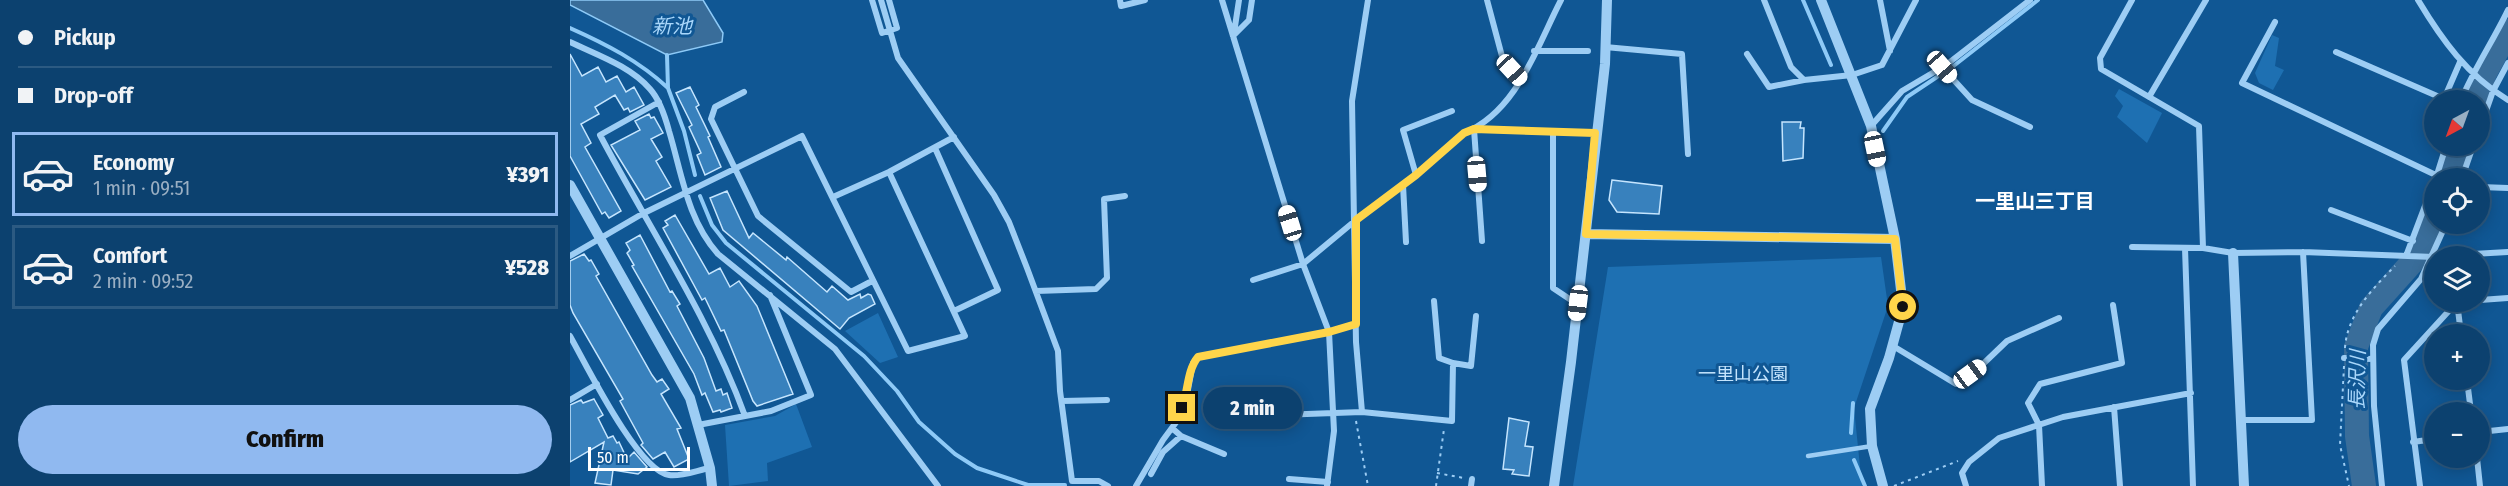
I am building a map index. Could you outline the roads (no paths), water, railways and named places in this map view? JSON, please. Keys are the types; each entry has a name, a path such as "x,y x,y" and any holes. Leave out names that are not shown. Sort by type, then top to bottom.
{"street":[{"path":"872,0 882,33 897,28 890,0"},
{"path":"881,0 898,58 994,195 1009,222 1058,351 1072,481 1099,481 1108,486"},
{"path":"1120,0 1120,6 1145,0"},
{"path":"1222,0 1303,264 1329,332 1334,431 1327,484 1289,479"},
{"path":"1233,36 1239,0"},
{"path":"1233,36 1249,20 1252,0"},
{"path":"1358,412 1352,101 1368,0"},
{"path":"1487,0 1503,60 1522,80"},
{"path":"1253,280 1303,264 1416,175 1464,133 1474,129 1492,114 1522,80 1534,51 1561,0"},
{"path":"1554,486 1586,234 1605,47 1607,0"},
{"path":"1764,0 1791,67 1804,80"},
{"path":"1821,0 1870,126 1895,239 1903,307 1893,346 1869,409 1872,446 1883,486"},
{"path":"1880,0 1890,51"},
{"path":"1747,54 1769,87 1804,80 1852,75 1882,65 1916,0"},
{"path":"1870,126 1902,92 1942,67 2030,0"},
{"path":"2132,0 2100,58 2101,69 2199,126 2203,248"},
{"path":"2418,0 2440,38 2460,62 2493,91 2508,100"},
{"path":"2149,96 2204,1"},
{"path":"2466,90 2508,10"},
{"path":"2275,21 2242,83 2424,173"},
{"path":"570,42 618,65 650,89 658,102 679,164 685,193 694,219 704,238 718,254 835,349 938,486"},
{"path":"1605,47 1682,54 1689,154"},
{"path":"1534,51 1588,51"},
{"path":"2336,52 2444,99 2460,62"},
{"path":"2490,100 2508,63"},
{"path":"1942,67 1972,100 2030,127"},
{"path":"744,92 716,107 711,119 758,216 851,292 872,281"},
{"path":"658,102 600,135 642,214 694,303 728,371 745,416"},
{"path":"1416,175 1403,130 1452,111"},
{"path":"1474,129 1595,133"},
{"path":"1474,129 1482,241"},
{"path":"1553,132 1553,288 1578,303"},
{"path":"570,256 642,214 802,136 908,351 965,336 889,172"},
{"path":"833,197 889,172 954,137"},
{"path":"935,148 998,290 954,311"},
{"path":"570,185 690,398 710,468 712,486"},
{"path":"1403,185 1406,242"},
{"path":"2490,187 2508,188"},
{"path":"1036,291 1096,289 1107,278 1104,199 1125,196"},
{"path":"2331,210 2413,241"},
{"path":"2406,256 2424,213"},
{"path":"1586,234 1895,239"},
{"path":"2132,247 2203,248 2233,254 2303,252 2424,257"},
{"path":"2185,248 2193,486"},
{"path":"2241,420 2312,420 2303,252"},
{"path":"2490,253 2508,252"},
{"path":"2233,254 2244,486"},
{"path":"2382,486 2372,359 2378,328 2424,274"},
{"path":"698,425 771,411 811,395 770,295"},
{"path":"2490,299 2508,298"},
{"path":"1434,301 1439,358 1453,363 1471,366 1476,315"},
{"path":"2042,486 2039,425 2028,403 2040,384 2122,363 2114,305"},
{"path":"2420,486 2404,360 2448,312"},
{"path":"1893,346 1956,384 1983,364 2007,341 2060,318"},
{"path":"1136,486 1178,421 1187,395 1193,363 1198,357 1329,332 1356,324"},
{"path":"570,336 626,437 660,472 669,476 710,468"},
{"path":"2345,358 2372,359"},
{"path":"1279,415 1358,412 1452,421 1453,363"},
{"path":"570,399 597,384"},
{"path":"1966,486 1962,473 1969,462 1999,438 2063,417 2191,393"},
{"path":"1062,401 1107,400"},
{"path":"2114,407 2120,486"},
{"path":"1172,428 1181,436 1224,454"},
{"path":"2490,431 2508,429"},
{"path":"1151,474 1163,452 1181,436"},
{"path":"2414,442 2424,440"},
{"path":"2478,468 2480,486"}],"lane":[{"path":"1808,456 1872,446"}],"water":[{"name":"新池","path":"570,0 703,0 723,33 722,42 667,55 570,5"}],"waterway":[{"path":"1803,0 1831,65"},
{"path":"1951,68 2038,0"},
{"path":"570,28 622,54 646,69 668,88"},
{"name":"長沢川","path":"2479,90 2485,73 2508,31"},
{"path":"667,55 668,88 684,131 695,175"},
{"path":"1883,131 1907,97 1937,77"},
{"name":"長沢川","path":"2452,168 2457,156"},
{"path":"700,196 712,225 726,243 864,356 897,391 919,422 955,454 977,468 1028,485 1065,485"},
{"name":"長沢川","path":"2421,245 2426,234"},
{"name":"長沢川","path":"2364,486 2357,436 2356,347 2371,308 2416,258"},
{"path":"1851,433 1853,403"},
{"path":"1854,460 1865,486"}],"district":[{"name":"一里山三丁目","path":"2035,201"}],"park label":[{"name":"一里山公園","path":"1743,374"}]}
